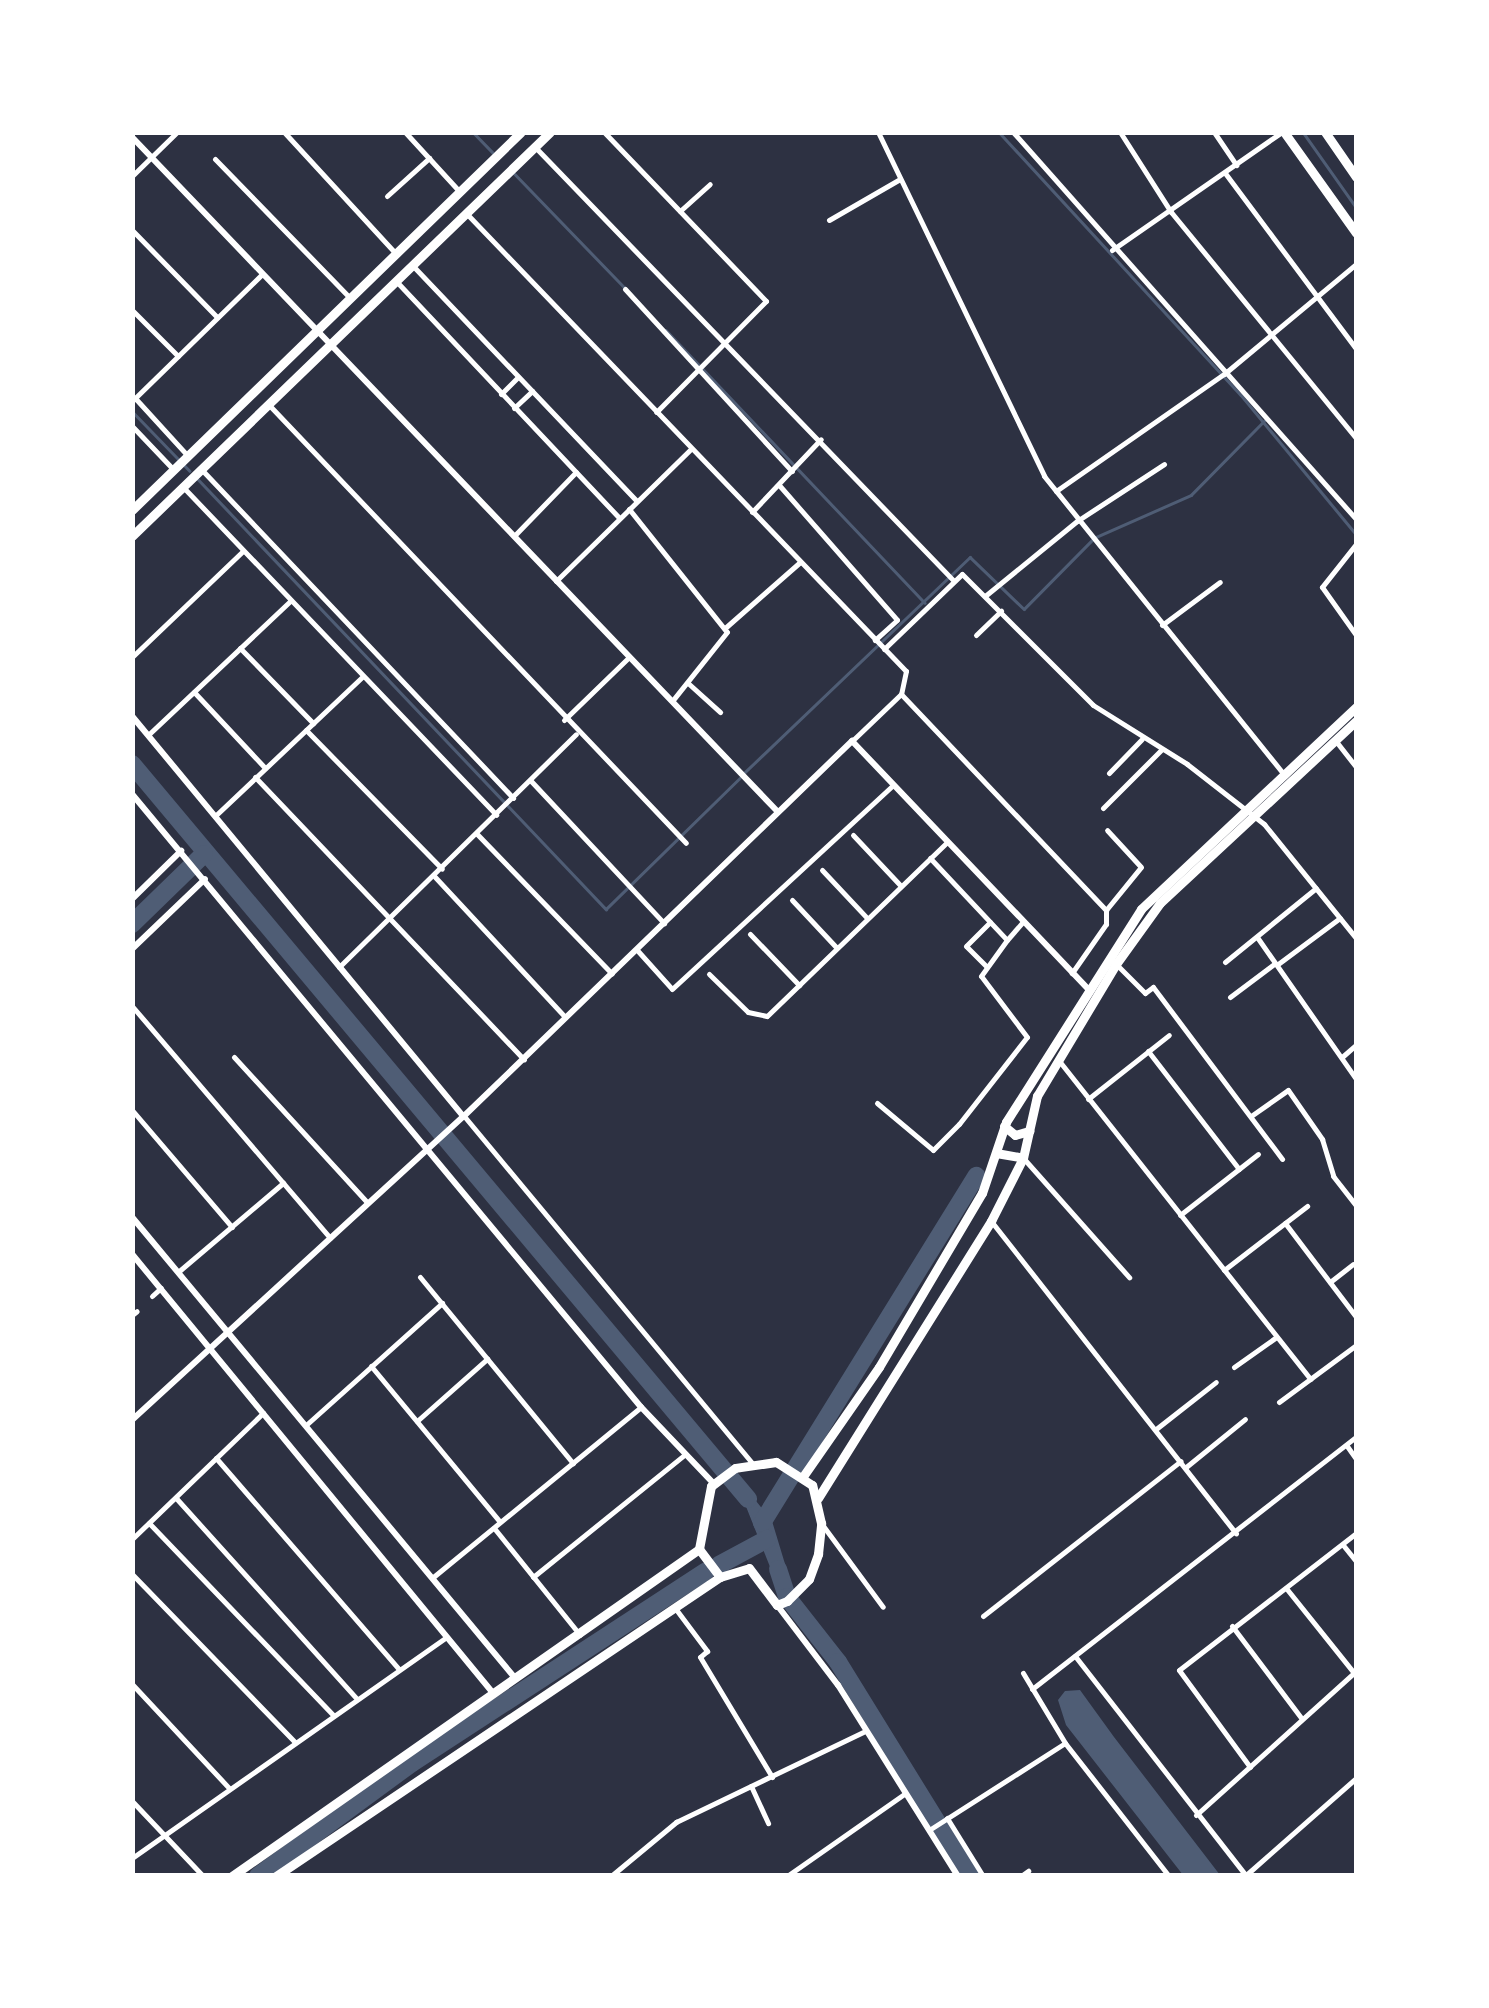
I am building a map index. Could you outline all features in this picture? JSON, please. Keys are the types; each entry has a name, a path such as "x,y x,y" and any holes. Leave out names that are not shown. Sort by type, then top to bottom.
{"main road":[{"path":"132,510 522,132"},
{"path":"132,536 550,132"},
{"path":"1283,132 1356,233"},
{"path":"1325,132 1356,177"},
{"path":"818,1498 991,1220 1023,1158 1037,1096 1091,992 1160,902 1250,815 1284,774 1356,707"},
{"path":"232,1876 580,1636 699,1549 714,1482 735,1468 752,1463 797,1470 822,1456 982,1193 1004,1126 1152,895 1356,721"},
{"path":"1004,1126 1015,1135 1029,1131"},
{"path":"996,1153 1023,1158"},
{"path":"928,1283 944,1292"},
{"path":"919,1297 936,1306"},
{"path":"283,1873 720,1577 749,1568 782,1603 798,1592 816,1566 821,1523 818,1498 797,1470"},
{"path":"699,1549 720,1577"}],"street":[{"path":"132,176 177,132"},
{"path":"284,132 396,254"},
{"path":"405,132 460,192"},
{"path":"604,132 765,300 656,412"},
{"path":"878,132 1056,492 1284,774"},
{"path":"1013,132 1222,375 1356,520"},
{"path":"1120,132 1171,212 1356,438"},
{"path":"1214,132 1236,165"},
{"path":"1112,250 1283,132"},
{"path":"132,137 778,812"},
{"path":"534,146 950,577"},
{"path":"387,196 429,158"},
{"path":"215,159 350,298"},
{"path":"1225,173 1315,299 1356,349"},
{"path":"829,220 900,179"},
{"path":"680,211 710,184"},
{"path":"132,1420 567,1019 901,694 908,680 880,645 466,213"},
{"path":"132,230 217,317"},
{"path":"1056,492 1222,375 1356,264"},
{"path":"412,265 637,501"},
{"path":"180,462 133,398 264,272"},
{"path":"396,281 619,518"},
{"path":"625,288 702,367 792,471"},
{"path":"132,310 178,356"},
{"path":"501,394 518,377"},
{"path":"514,408 532,392"},
{"path":"270,406 577,734 686,843"},
{"path":"132,426 180,462"},
{"path":"752,512 821,440"},
{"path":"556,581 692,449"},
{"path":"986,594 1077,520 1164,464"},
{"path":"202,471 512,800"},
{"path":"514,536 576,472"},
{"path":"779,485 897,620 880,645"},
{"path":"187,486 243,551 496,815"},
{"path":"629,509 725,628"},
{"path":"1356,544 1322,587 1356,636"},
{"path":"132,657 243,551"},
{"path":"673,700 721,647 725,628 800,562"},
{"path":"880,645 950,577 963,575 986,594 1092,706 1161,749 1250,815 1356,938"},
{"path":"1162,626 1220,582"},
{"path":"148,735 290,601"},
{"path":"976,634 1001,611"},
{"path":"240,648 313,723"},
{"path":"564,720 629,657"},
{"path":"216,816 362,677"},
{"path":"688,684 720,712"},
{"path":"194,692 265,768"},
{"path":"901,694 1106,910"},
{"path":"132,716 752,1463"},
{"path":"306,730 442,870"},
{"path":"340,967 577,734"},
{"path":"1109,773 1143,738"},
{"path":"1335,740 1356,767"},
{"path":"852,741 1022,924 1091,992"},
{"path":"1103,808 1161,749"},
{"path":"256,777 524,1059"},
{"path":"531,781 664,924"},
{"path":"637,950 672,989 892,786"},
{"path":"133,795 641,1407 714,1482"},
{"path":"1072,974 1106,924 1106,910 1140,869 1107,830"},
{"path":"477,834 612,974"},
{"path":"853,836 900,886"},
{"path":"710,974 748,1012 763,1018 946,843"},
{"path":"132,898 183,854"},
{"path":"930,858 1007,940"},
{"path":"822,870 868,918"},
{"path":"434,876 567,1019"},
{"path":"132,949 203,877"},
{"path":"1225,962 1316,888"},
{"path":"792,900 836,947"},
{"path":"1230,997 1340,918"},
{"path":"986,966 966,946 990,922"},
{"path":"878,1103 933,1150 959,1124 1027,1037 983,982 986,966 1022,924"},
{"path":"750,934 799,985"},
{"path":"1257,937 1356,1079"},
{"path":"1116,964 1145,993 1153,987 1282,1158"},
{"path":"132,1006 330,1238"},
{"path":"1088,1099 1169,1035"},
{"path":"1342,1057 1356,1045"},
{"path":"1148,1051 1239,1169"},
{"path":"234,1057 368,1203"},
{"path":"1058,1060 1310,1379"},
{"path":"1251,1117 1288,1090 1322,1139 1333,1176 1356,1205"},
{"path":"132,1110 232,1226"},
{"path":"1180,1215 1258,1154"},
{"path":"1023,1158 1128,1277"},
{"path":"178,1272 284,1183"},
{"path":"1224,1270 1307,1206"},
{"path":"132,1217 516,1679"},
{"path":"991,1220 1236,1534"},
{"path":"1285,1223 1356,1318"},
{"path":"132,1254 494,1694"},
{"path":"1330,1282 1353,1264"},
{"path":"420,1277 573,1463"},
{"path":"152,1296 161,1288"},
{"path":"305,1426 442,1304"},
{"path":"1234,1367 1275,1338"},
{"path":"1279,1402 1356,1345"},
{"path":"417,1422 488,1359"},
{"path":"371,1366 580,1636"},
{"path":"1156,1429 1216,1382"},
{"path":"432,1578 641,1407"},
{"path":"132,1539 264,1413"},
{"path":"983,1616 1246,1418"},
{"path":"1032,1689 1356,1437"},
{"path":"1346,1446 1356,1460"},
{"path":"533,1577 684,1455"},
{"path":"216,1458 398,1668"},
{"path":"176,1498 356,1698"},
{"path":"149,1523 333,1715"},
{"path":"821,1523 882,1607"},
{"path":"1250,1767 1178,1674 1232,1626 1356,1534"},
{"path":"1344,1544 1356,1560"},
{"path":"132,1574 295,1742"},
{"path":"1196,1815 1355,1672 1286,1588"},
{"path":"782,1603 958,1876"},
{"path":"676,1608 707,1652 700,1657 772,1776"},
{"path":"1232,1626 1302,1719"},
{"path":"132,1858 446,1637"},
{"path":"1075,1656 1246,1875 1356,1778"},
{"path":"1023,1673 1064,1743 1168,1875"},
{"path":"132,1684 230,1788"},
{"path":"611,1876 662,1830 866,1731"},
{"path":"929,1830 1064,1743"},
{"path":"751,1786 768,1822"},
{"path":"787,1876 904,1794"},
{"path":"132,1801 203,1876"},
{"path":"946,1819 983,1876"}],"water":[{"path":"737,1477 772,1521 792,1587 780,1592 745,1504 729,1485"},
{"path":"1080,1690 1220,1875 1183,1875 1066,1725 1058,1700 1065,1691"}],"waterway":[{"path":"473,132 493,153"},
{"path":"999,132 1241,395 1356,534"},
{"path":"1303,132 1356,207"},
{"path":"513,172 626,289"},
{"path":"666,330 925,603"},
{"path":"132,411 190,471"},
{"path":"745,772 970,557 1024,609 1094,538 1191,495 1264,421"},
{"path":"196,477 606,909 740,778"},
{"path":"132,764 748,1499"},
{"path":"132,924 204,854"},
{"path":"762,1523 976,1176"},
{"path":"719,1565 767,1539"},
{"path":"778,1569 787,1597 838,1662 970,1876"},
{"path":"258,1876 412,1763 705,1572"}]}
